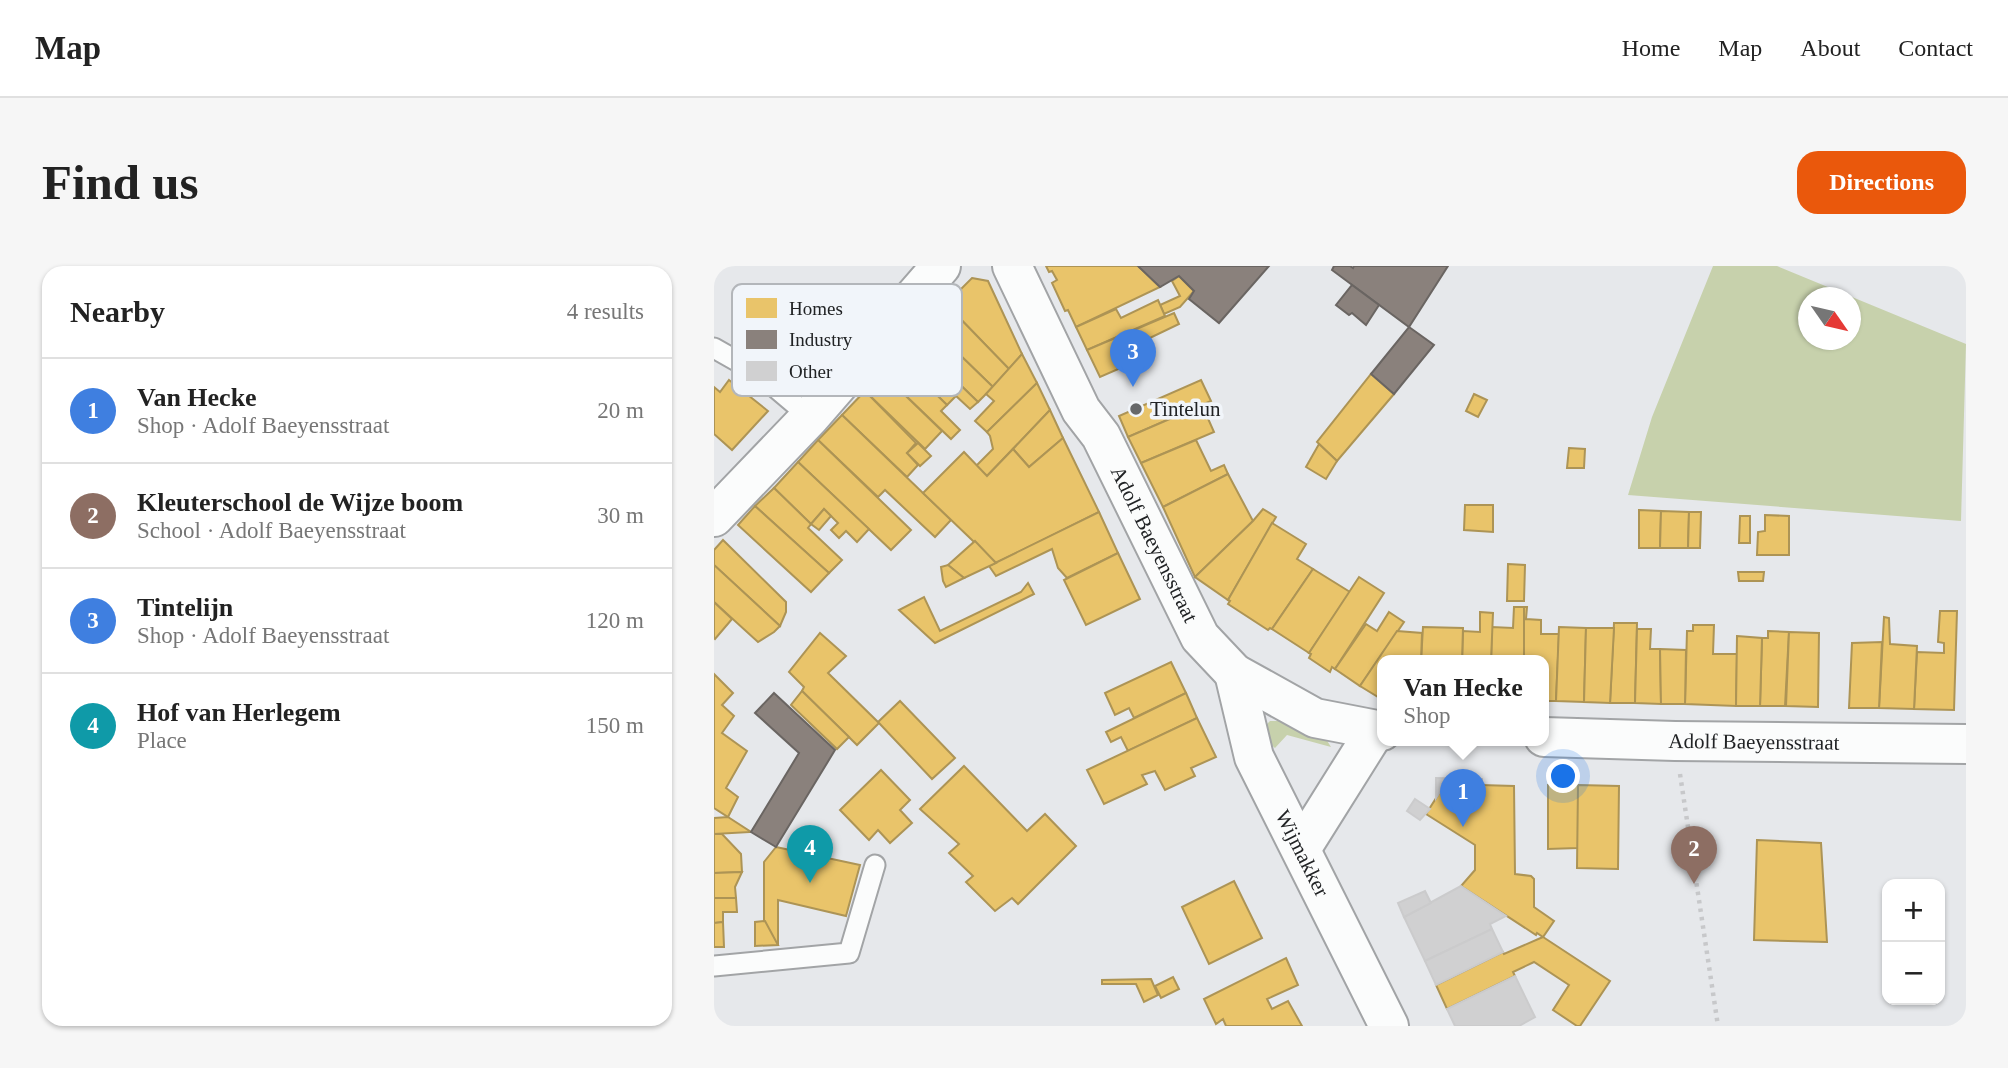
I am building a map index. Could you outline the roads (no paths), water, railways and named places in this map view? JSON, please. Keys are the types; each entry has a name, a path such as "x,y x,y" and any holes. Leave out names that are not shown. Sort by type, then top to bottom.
{"street":[{"path":"925,284 941,266"},
{"name":"Adolf Baeyensstraat","path":"1012,266 1081,410 1101,436 1200,637 1234,673 1315,718 1377,731"},
{"path":"714,517 828,396"},
{"name":"Wijmakker","path":"1234,673 1254,757 1389,1026"},
{"path":"1301,849 1377,734"},
{"name":"Adolf Baeyensstraat","path":"1549,737 1966,744"}],"lane":[{"path":"714,348 732,358"},
{"path":"785,396 810,417"},
{"path":"714,966 849,953 875,865"}],"place":[{"name":"Tintelijn","path":"1133,387"},
{"name":"Tintelun","path":"1136,409"},
{"name":"Van Hecke","path":"1463,827"},
{"name":"Hof van Herlegem","path":"810,883"},
{"name":"Kleuterschool de Wijze boom","path":"1694,884"}]}
